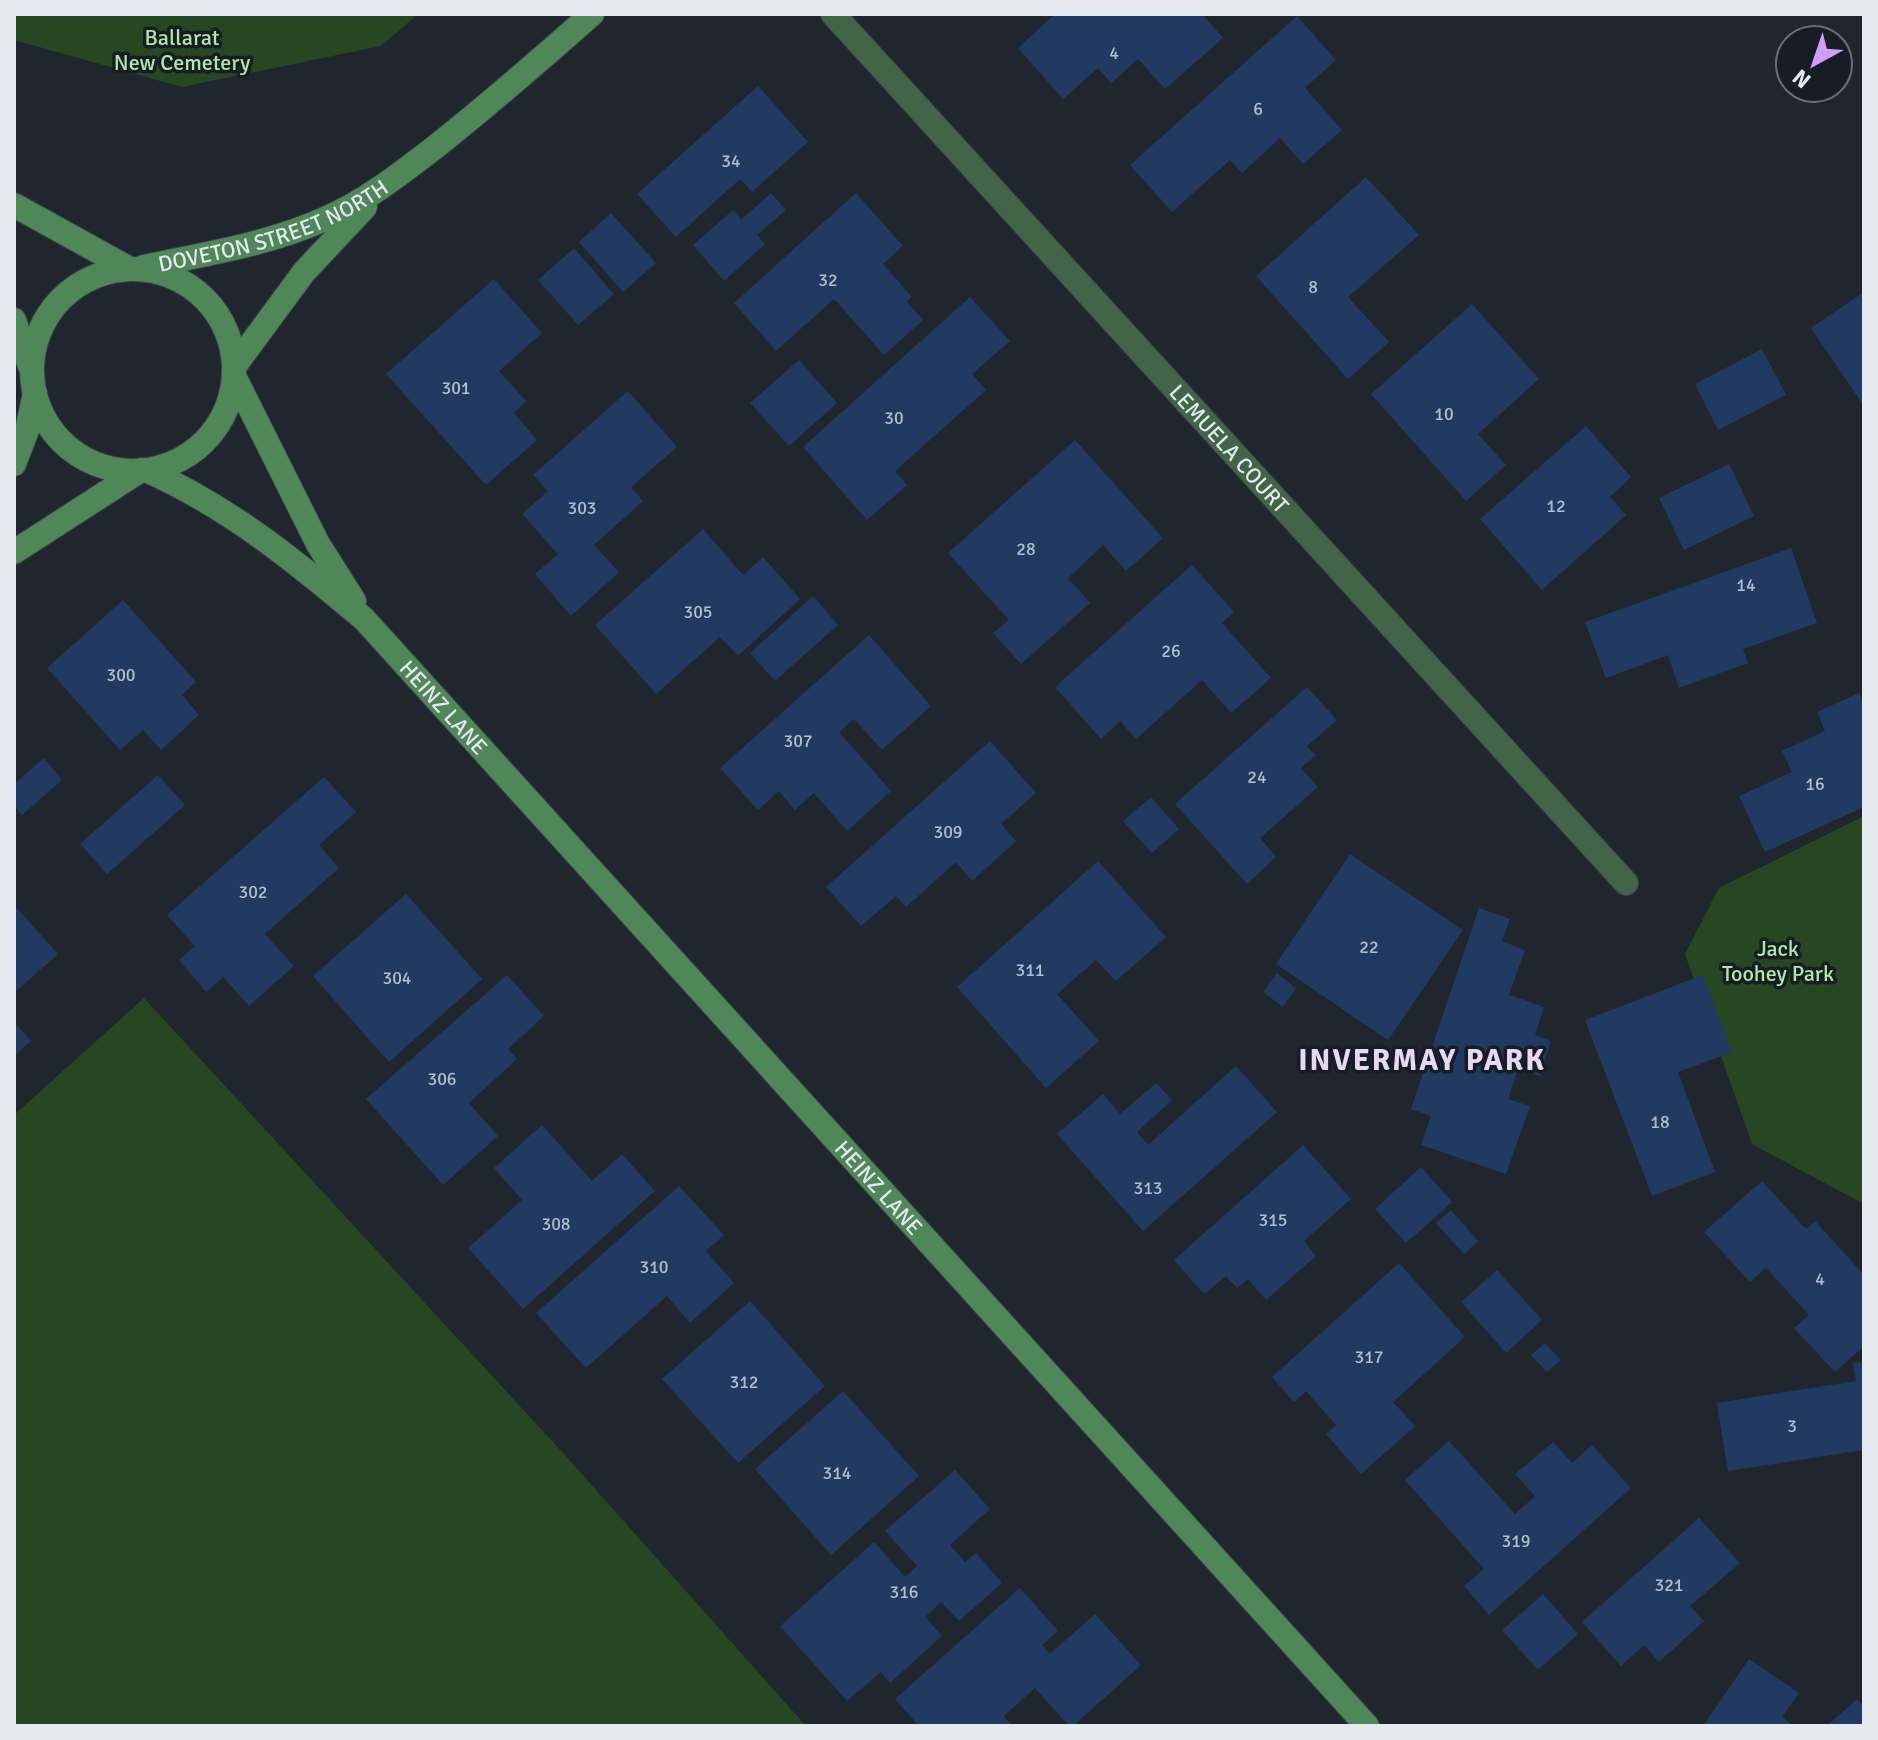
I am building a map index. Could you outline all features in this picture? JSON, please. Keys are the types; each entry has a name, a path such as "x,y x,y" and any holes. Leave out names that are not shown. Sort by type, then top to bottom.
{"street":[{"name":"DOVETON STREET NORTH","path":"134,269 226,250 324,220 365,199 470,119 592,14"},
{"name":"LEMUELA COURT","path":"833,14 1626,883"},
{"name":"DOVETON STREET NORTH","path":"234,372 304,272 350,221 402,173"},
{"path":"14,205 134,269 170,276 199,293 211,305 228,334 234,372 226,410 199,446 175,462 144,470 14,552"},
{"path":"14,464 27,430 35,351 42,326 61,299 88,279 104,273 134,269"},
{"path":"14,320 46,420 65,443 102,465 144,470"},
{"name":"HEINZ LANE","path":"234,372 318,544 359,607 393,650"},
{"name":"HEINZ LANE","path":"144,470 211,503 262,536 364,619 1367,1726"}],"green space":[{"name":"Ballarat New Cemetery","path":"14,14 418,14 381,46 182,87 14,40"},
{"name":"Jack Toohey Park","path":"1864,816 1864,1204 1752,1144 1685,954 1719,888"},
{"path":"144,998 564,1454 806,1726 14,1726 14,1115"}],"building":[{"path":"1055,14 1202,14 1223,38 1165,89 1138,59 1111,83 1098,68 1063,99 1018,48"},
{"path":"1297,16 1336,60 1305,88 1342,130 1303,164 1280,138 1242,173 1230,160 1172,212 1130,165"},
{"path":"758,86 808,142 752,192 740,179 676,237 637,194"},
{"path":"1366,177 1419,235 1348,297 1389,342 1348,379 1256,276"},
{"path":"771,193 786,210 757,235 765,244 724,281 693,245 733,210 741,220"},
{"path":"856,193 903,246 883,264 912,297 907,302 923,320 884,355 834,299 776,351 734,303"},
{"path":"611,213 656,263 623,292 579,242"},
{"path":"574,248 614,294 578,325 538,280"},
{"path":"494,279 542,333 499,371 526,401 514,413 537,440 486,485 386,374"},
{"path":"1864,292 1864,406 1811,328"},
{"path":"970,297 1010,341 972,374 986,390 895,471 907,485 867,520 803,447"},
{"path":"1472,304 1539,379 1478,434 1506,465 1466,501 1371,394"},
{"path":"1762,349 1786,395 1718,430 1695,384"},
{"path":"799,360 837,403 789,446 750,403"},
{"path":"628,391 677,447 631,487 643,501 594,545 619,572 571,616 535,574 558,554 522,514 548,491 533,475"},
{"path":"1586,426 1631,477 1610,497 1626,515 1542,590 1480,519"},
{"path":"1075,440 1163,538 1126,571 1103,545 1068,578 1090,603 1021,664 993,633 1009,620 948,553"},
{"path":"1729,464 1754,516 1684,550 1659,498"},
{"path":"703,529 743,575 763,557 800,599 738,656 720,637 656,694 595,625"},
{"path":"1791,548 1817,623 1743,649 1748,663 1679,688 1668,655 1606,678 1585,622"},
{"path":"1192,565 1234,612 1222,623 1271,678 1231,713 1202,680 1136,739 1120,721 1101,739 1055,687"},
{"path":"813,596 838,625 775,681 750,653"},
{"path":"123,600 196,682 182,695 199,715 161,750 143,730 120,750 47,668"},
{"path":"869,635 931,706 882,750 854,719 839,732 891,791 847,831 814,793 795,810 779,791 758,810 720,768"},
{"path":"1307,687 1337,720 1307,746 1316,755 1301,768 1318,787 1260,838 1276,857 1247,884 1175,804"},
{"path":"1859,693 1864,703 1864,807 1765,852 1739,796 1792,772 1782,751 1825,731 1817,712"},
{"path":"990,741 1036,793 1001,824 1016,841 972,881 956,862 906,907 896,896 861,926 826,887"},
{"path":"44,758 62,780 22,815 14,806 14,784"},
{"path":"158,775 185,805 107,874 80,844"},
{"path":"324,777 356,812 319,845 339,868 265,934 294,966 249,1006 223,977 206,992 179,960 195,946 167,915"},
{"path":"1151,797 1179,829 1152,853 1123,821"},
{"path":"1350,854 1463,930 1388,1040 1276,964"},
{"path":"1098,861 1166,937 1116,981 1096,960 1057,994 1099,1041 1046,1088 957,987"},
{"path":"406,894 482,979 389,1062 313,976"},
{"path":"14,905 58,954 14,993"},
{"path":"1479,908 1510,919 1502,941 1525,950 1509,995 1544,1007 1535,1035 1551,1041 1540,1076 1518,1069 1508,1099 1530,1106 1506,1174 1421,1145 1431,1116 1411,1109"},
{"path":"1277,973 1296,988 1283,1007 1263,992"},
{"path":"507,975 544,1016 508,1049 517,1059 469,1103 498,1136 443,1185 366,1099"},
{"path":"1703,975 1732,1052 1678,1072 1715,1172 1652,1196 1585,1020"},
{"path":"14,1022 31,1041 14,1056"},
{"path":"1236,1066 1277,1112 1143,1231 1057,1134 1103,1094 1120,1114 1156,1083 1172,1100 1137,1132 1148,1145"},
{"path":"542,1125 592,1181 622,1154 655,1191 523,1309 468,1248 522,1200 494,1168"},
{"path":"1303,1145 1351,1199 1304,1241 1316,1256 1266,1300 1248,1279 1237,1288 1226,1276 1204,1294 1174,1260"},
{"path":"1421,1167 1452,1202 1406,1243 1375,1209"},
{"path":"1762,1181 1806,1229 1815,1221 1864,1275 1864,1346 1835,1372 1794,1328 1809,1315 1766,1268 1750,1282 1704,1232"},
{"path":"679,1186 724,1235 706,1251 734,1283 690,1323 667,1296 586,1368 536,1313"},
{"path":"1451,1210 1478,1241 1464,1254 1436,1223"},
{"path":"1399,1263 1465,1337 1393,1402 1415,1426 1361,1474 1326,1434 1336,1425 1306,1391 1294,1402 1272,1377"},
{"path":"1497,1270 1542,1320 1506,1353 1461,1302"},
{"path":"750,1301 825,1386 738,1463 662,1379"},
{"path":"1545,1343 1561,1360 1547,1372 1531,1355"},
{"path":"1864,1362 1864,1450 1728,1471 1717,1403 1856,1381 1853,1363"},
{"path":"843,1391 919,1476 831,1555 755,1469"},
{"path":"1449,1441 1515,1514 1535,1496 1515,1474 1553,1442 1572,1463 1592,1445 1631,1488 1489,1615 1464,1586 1484,1569 1405,1480"},
{"path":"955,1470 990,1509 950,1545 965,1562 976,1553 1002,1583 959,1621 941,1602 925,1617 942,1636 890,1683 881,1672 847,1701 780,1626 874,1542 905,1577 917,1566 885,1531"},
{"path":"1699,1518 1740,1563 1690,1606 1704,1621 1659,1662 1644,1645 1621,1666 1582,1622"},
{"path":"1020,1588 1058,1631 1042,1645 1050,1654 1095,1614 1141,1665 1073,1726 1069,1726 1035,1688 1004,1716 1012,1726 919,1726 895,1699"},
{"path":"1543,1594 1578,1634 1538,1670 1502,1630"},
{"path":"1749,1659 1799,1693 1782,1717 1794,1726 1703,1726"},
{"path":"1857,1699 1864,1707 1864,1726 1827,1726"}],"district":[{"name":"INVERMAY PARK","path":"1422,1060"}]}
